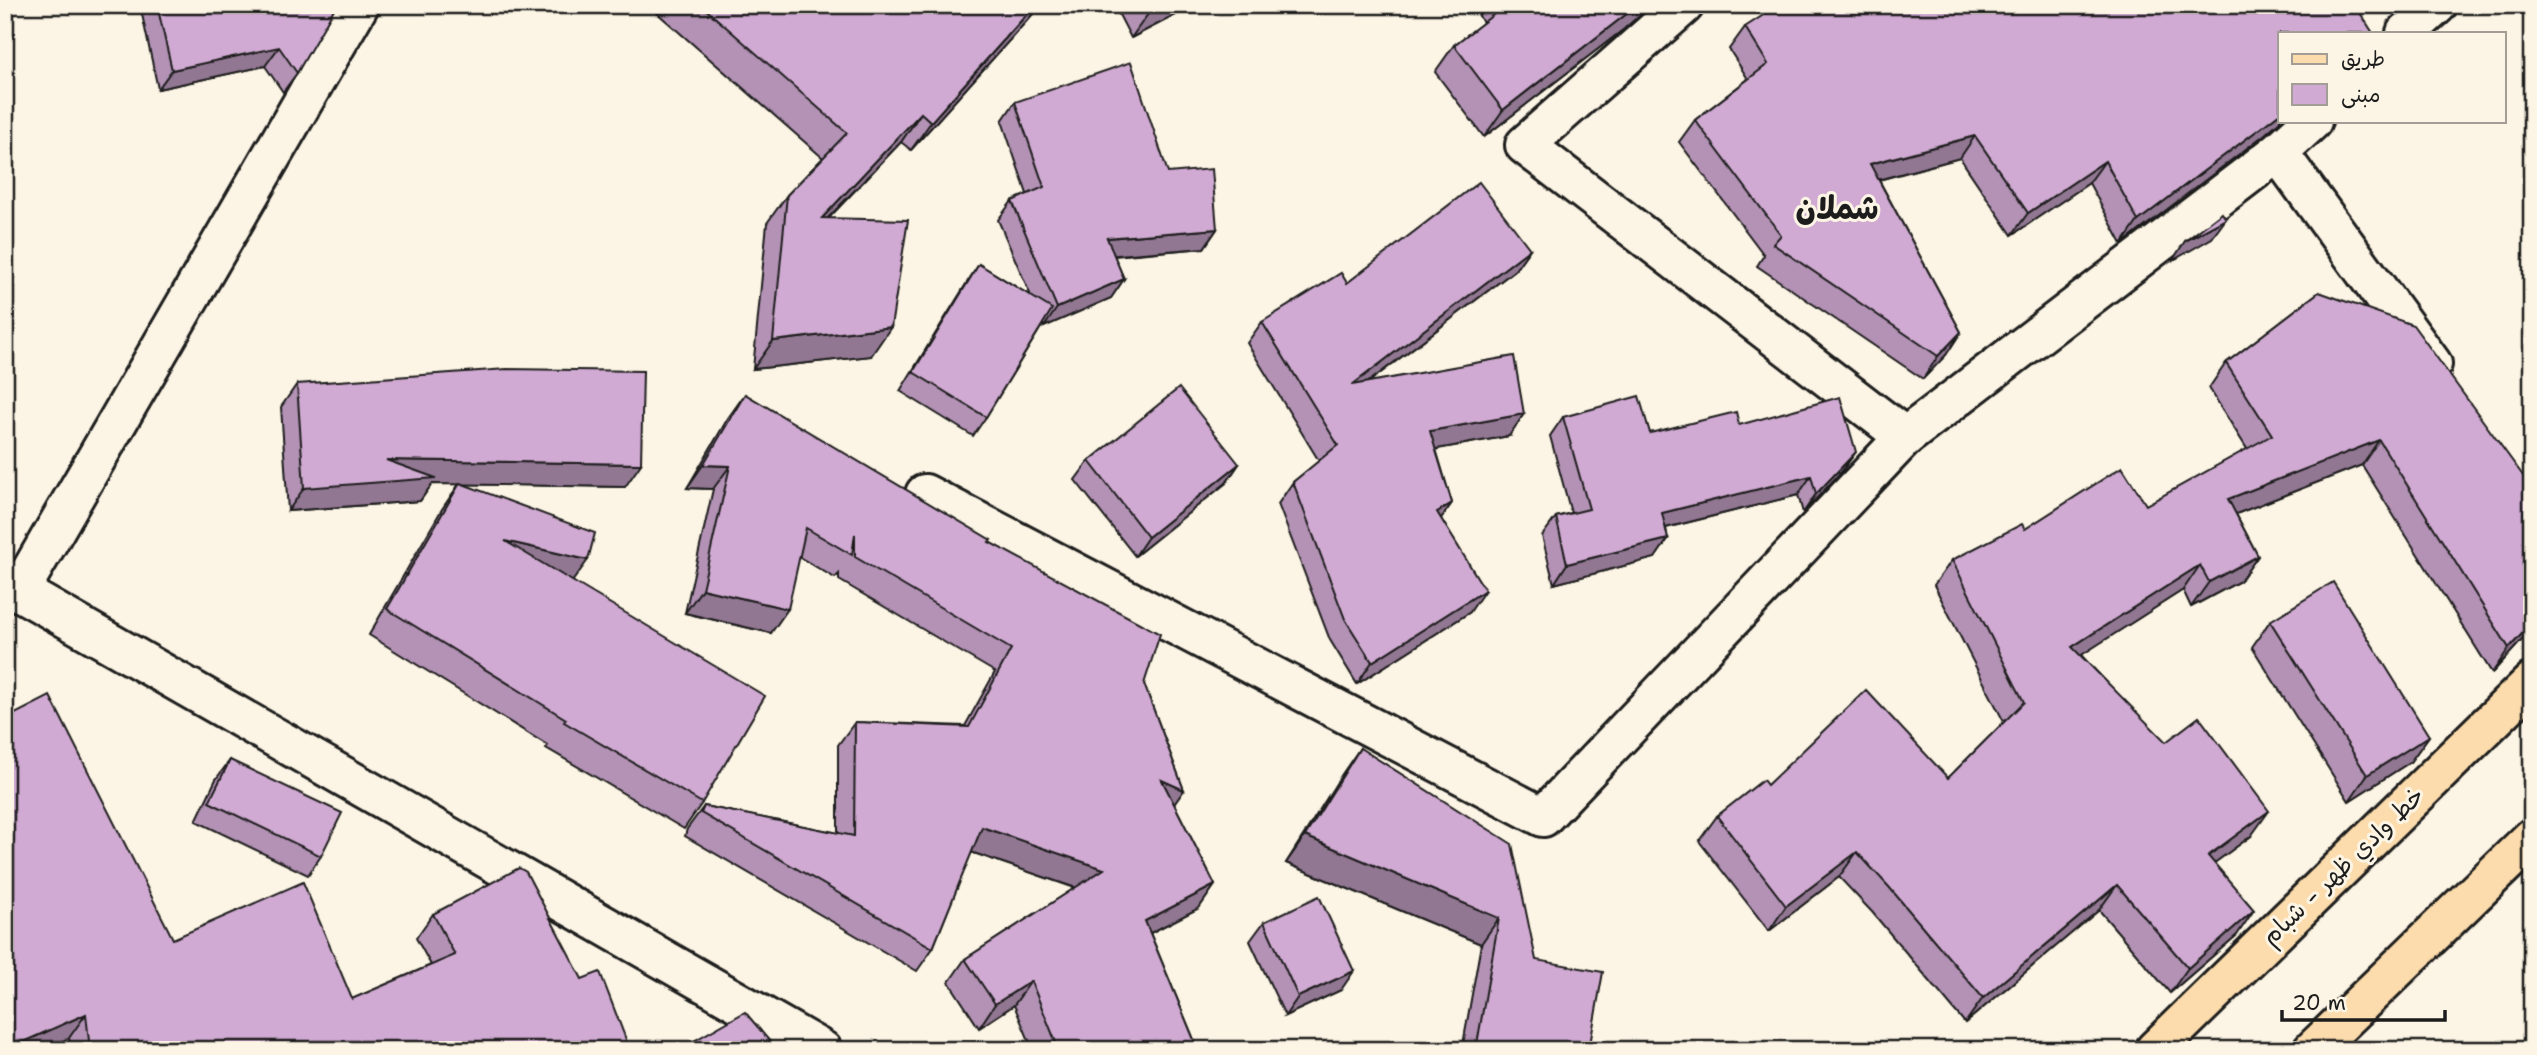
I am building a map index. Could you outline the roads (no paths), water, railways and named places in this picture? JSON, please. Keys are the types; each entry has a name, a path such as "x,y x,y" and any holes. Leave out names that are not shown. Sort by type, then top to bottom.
{"main road":[{"name":"خط وادي ظهر - شبام","path":"2155,1050 2532,682"},
{"path":"2313,1050 2532,838"}],"street":[{"path":"359,5 12,587 822,1050"},
{"path":"1684,5 1525,145 1905,436"},
{"path":"2407,32 2437,5"},
{"path":"925,494 1543,817 1905,436 2278,152 2311,122"},
{"path":"2278,152 2450,388"}],"district":[{"name":"شملان","path":"1837,207"}]}
